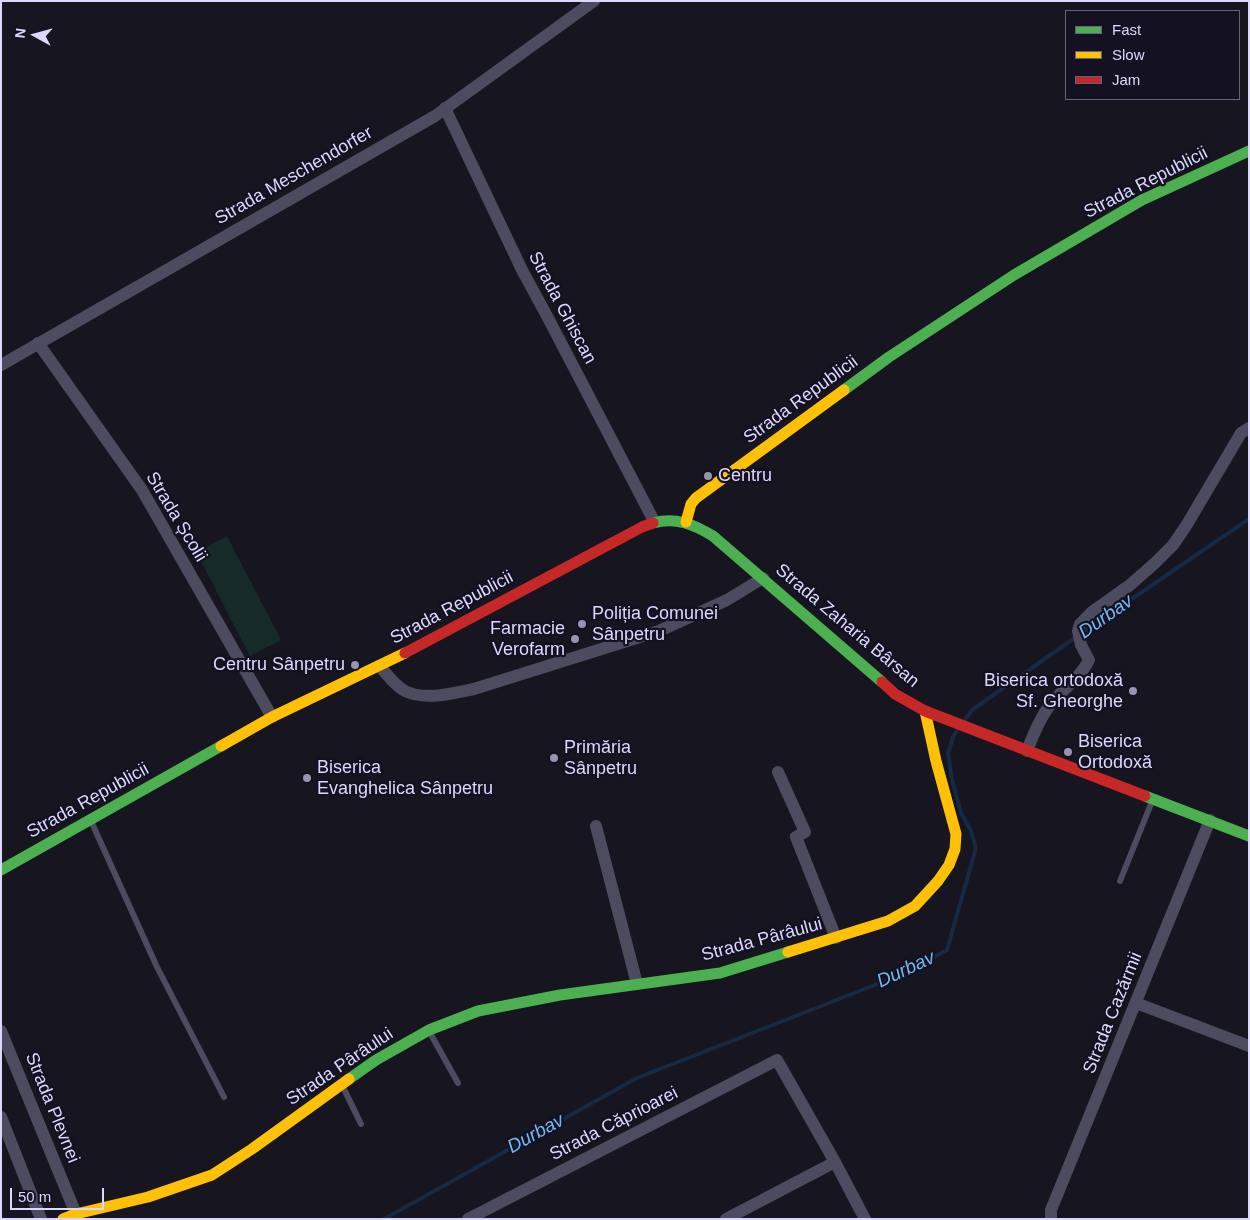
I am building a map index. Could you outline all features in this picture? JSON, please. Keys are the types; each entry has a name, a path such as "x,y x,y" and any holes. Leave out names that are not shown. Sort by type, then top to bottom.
{"main road":[{"name":"Strada Republicii","path":"1,870 272,717 379,666 654,522 667,520 686,522 691,504 696,498 889,357 1014,275 1142,200 1249,151"},
{"name":"Strada Zaharia Bârsan","path":"686,522 707,531 764,578 896,694 925,711 1249,836"},
{"name":"Strada Pârâului","path":"76,1214 148,1197 212,1176 376,1060 429,1030 478,1011 560,995 720,973 888,922 915,906 938,881 949,865 955,849 956,834 936,761 925,711"},
{"path":"64,1219 76,1214"}],"street":[{"name":"Strada Meschendorfer","path":"1,365 427,121 594,1"},
{"name":"Strada Ghiscan","path":"446,108 522,270 548,316 654,522"},
{"name":"Strada Școlii","path":"38,343 142,490 272,717"},
{"path":"1027,751 1035,730 1050,705 1085,669 1089,660 1081,645 1078,631 1080,624 1085,617 1130,585 1173,545 1241,433 1249,428"},
{"name":"Strada Republicii","path":"379,666 405,691 435,695 474,689 659,630 716,605 764,578"},
{"name":"Strada Pârâului","path":"778,772 805,832 796,837 836,938"},
{"name":"Strada Cazărmii","path":"1051,1219 1051,1210 1210,820"},
{"path":"596,826 637,984"},
{"path":"1136,1003 1249,1046"},
{"name":"Strada Plevnei","path":"1,1031 76,1214"},
{"name":"Strada Căprioarei","path":"468,1219 777,1060 835,1162"},
{"path":"1,1117 42,1219"},
{"path":"726,1219 835,1162 865,1219"}],"lane":[{"path":"1120,881 1154,798"},
{"path":"90,820 157,967 224,1097"},
{"path":"429,1030 458,1083"},
{"path":"342,1085 361,1124"}],"green space":[{"path":"227,536 281,640 250,656 196,552"}],"waterway":[{"name":"Durbav","path":"1082,633 1249,519"},
{"name":"Durbav","path":"964,721 972,710 1076,637"},
{"name":"Durbav","path":"384,1219 637,1078 903,974 947,950 976,848 971,831 961,813 952,779 948,753 958,729"}],"traffic: fast":[{"path":"844,390 889,357 1014,275 1142,200 1249,151"},
{"path":"653,523 677,521 698,528 713,536 882,682"},
{"path":"1,870 221,746"},
{"path":"1145,796 1249,836"},
{"path":"349,1079 376,1060 429,1030 478,1011 560,995 720,973 788,952"}],"traffic: slow":[{"path":"686,522 691,504 696,498 844,390"},
{"path":"221,746 272,717 405,653"},
{"path":"788,952 888,921 915,906 938,881 949,865 955,849 956,834 936,761 925,711"},
{"path":"63,1219 76,1214 148,1197 212,1175 252,1149 349,1079"}],"traffic: jam":[{"path":"405,653 642,527 653,523"},
{"path":"882,682 895,694 925,711 1145,796"}],"place":[{"name":"Centru","path":"708,476"},
{"name":"Poliția Comunei Sânpetru","path":"582,624"},
{"name":"Farmacie Verofarm","path":"575,639"},
{"name":"Centru Sânpetru","path":"355,665"},
{"name":"Biserica ortodoxă Sf. Gheorghe","path":"1133,691"},
{"name":"Biserica Ortodoxă","path":"1068,752"},
{"name":"Primăria Sânpetru","path":"554,758"},
{"name":"Biserica Evanghelica Sânpetru","path":"307,778"}]}
